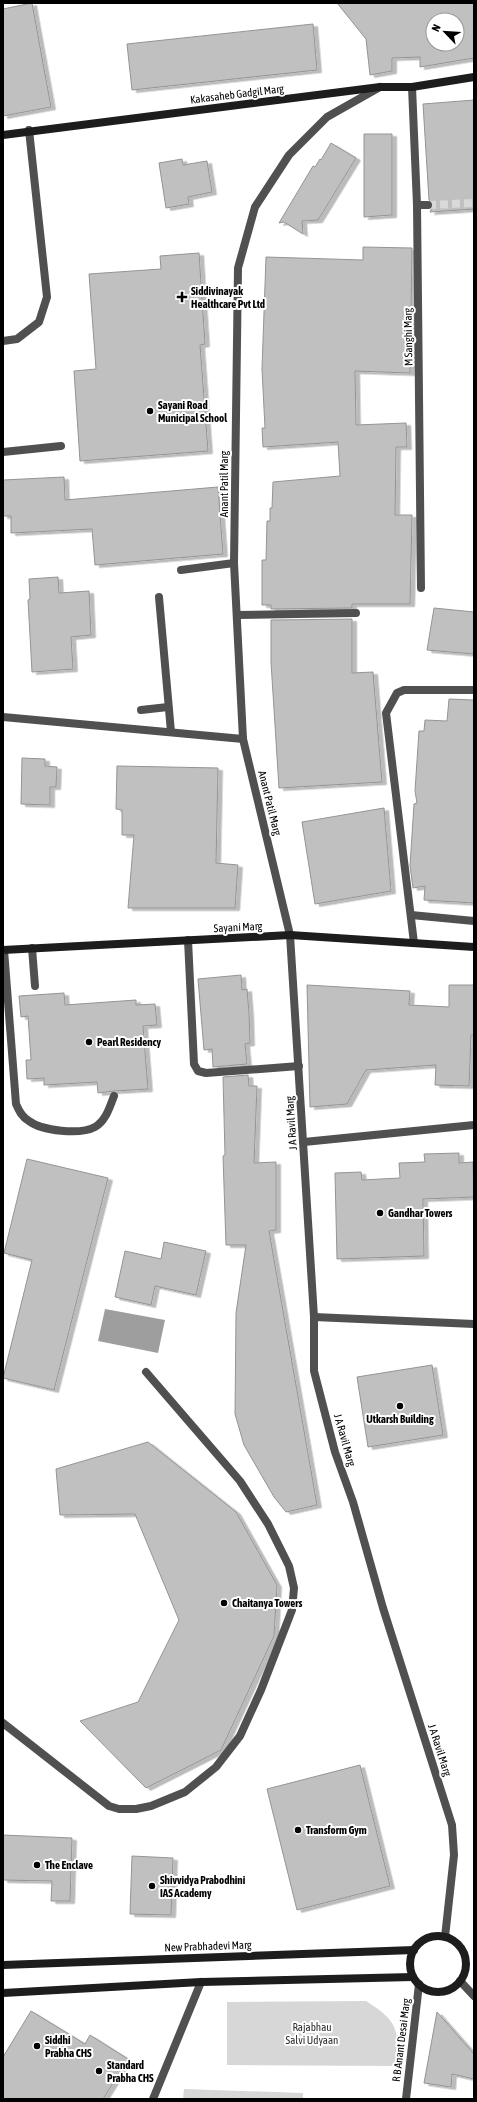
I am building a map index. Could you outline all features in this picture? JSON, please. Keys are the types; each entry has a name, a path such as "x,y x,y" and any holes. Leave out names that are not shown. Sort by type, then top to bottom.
{"main road":[{"name":"Kakasaheb Gadgil Marg","path":"3,135 29,130 380,87 412,87 474,77"},
{"name":"Sayani Marg","path":"4,950 290,935 474,947"},
{"path":"436,1936 445,1937 460,1947 470,1964 460,1981 453,1987 435,1992 426,1989 413,1977 410,1959 414,1950 427,1938 436,1936"},
{"name":"New Prabhadevi Marg","path":"3,1964 414,1950"},
{"path":"3,1993 201,1982 413,1977"}],"street":[{"name":"Anant Patil Marg","path":"290,935 243,739 234,563 238,268 255,207 289,155 327,117 380,87"},
{"name":"M Sanghi Marg","path":"412,87 416,205 421,588"},
{"path":"3,341 17,340 38,322 47,297 29,130"},
{"path":"416,205 428,205"},
{"path":"3,452 61,446"},
{"path":"181,570 234,563"},
{"path":"159,597 171,732"},
{"path":"237,615 356,613"},
{"path":"414,943 386,713 397,693 404,690 474,690"},
{"path":"141,710 168,707"},
{"path":"3,717 243,739"},
{"path":"410,915 474,921"},
{"name":"J A Ravil Marg","path":"290,935 314,1317 314,1371 335,1452 353,1502 383,1608 452,1825 454,1855 445,1937"},
{"path":"188,940 194,1064 198,1071 206,1074 299,1066"},
{"path":"32,948 35,986"},
{"path":"4,950 16,1104 21,1114 29,1122 41,1126 80,1132 96,1127 108,1113 114,1096"},
{"path":"304,1142 474,1125"},
{"path":"314,1317 474,1324"},
{"path":"3,1723 109,1806 119,1809 136,1809 186,1792 216,1767 240,1736 261,1690 292,1610 294,1588 289,1566 268,1524 240,1481 146,1372"},
{"path":"460,1981 474,1996"},
{"path":"153,2099 201,1982"},
{"name":"R B Anant Desai Marg","path":"406,2099 419,1984"}],"green space":[{"name":"Rajabhau Salvi Udyaan","path":"366,2001 385,2015 394,2028 398,2043 397,2066 227,2065 227,2002"},
{"path":"184,2089 303,2093 303,2099 183,2099"}],"shaded area":[{"path":"105,1309 165,1320 158,1353 98,1341"}],"building":[{"path":"32,3 51,107 3,116 3,9"},
{"path":"337,3 474,3 474,58 420,67 420,57 392,58 392,71 370,75 366,39"},
{"path":"313,24 317,70 132,90 127,44"},
{"path":"474,100 474,209 430,212 433,205 429,200 423,104"},
{"path":"364,134 392,134 392,215 364,217"},
{"path":"331,143 356,158 318,220 302,221 303,234 284,222 279,223 313,166 315,167 320,159 321,160"},
{"path":"182,159 183,165 207,161 212,192 188,197 189,204 166,208 159,163"},
{"path":"363,247 412,248 410,373 355,371 356,425 406,423 407,447 396,447 395,515 412,515 410,604 352,604 352,608 271,609 271,605 262,605 262,560 266,560 267,521 270,521 270,508 272,508 273,482 340,476 338,442 263,447 262,428 265,428 262,369 266,257 363,260"},
{"path":"199,253 205,344 200,345 208,451 80,461 74,371 96,369 89,274 161,269 160,256"},
{"path":"64,477 65,500 218,487 223,554 95,565 92,529 11,533 11,516 3,516 3,480"},
{"path":"58,577 59,593 89,591 91,635 71,637 73,669 32,672 28,600 30,599 29,579"},
{"path":"434,608 474,612 474,654 427,650"},
{"path":"352,619 352,673 373,672 382,782 279,788 271,662 271,620"},
{"path":"449,699 474,700 474,903 424,900 425,886 413,888 410,866 414,804 417,803 415,791 419,731 424,731 425,720 447,721"},
{"path":"22,758 45,759 45,766 57,767 56,787 50,787 50,805 21,804"},
{"path":"117,766 218,768 216,863 238,865 235,908 128,908 134,835 122,835 122,810 116,809"},
{"path":"384,808 391,891 315,904 302,822"},
{"path":"241,975 242,990 247,989 249,1013 250,1043 245,1044 247,1064 213,1067 212,1049 204,1050 198,979"},
{"path":"307,985 410,991 409,1005 449,1007 449,985 474,985 474,1035 471,1035 469,1086 435,1085 436,1065 366,1070 347,1104 310,1107"},
{"name":"Pearl Residency","path":"64,993 65,1005 136,1000 136,1005 155,1004 157,1025 143,1026 148,1089 98,1093 97,1082 44,1085 44,1078 27,1079 26,1060 31,1060 28,1016 21,1017 19,996"},
{"path":"248,1075 249,1086 257,1086 254,1163 276,1162 276,1230 269,1231 317,1505 286,1512 274,1497 244,1445 235,1414 236,1313 246,1245 226,1245 223,1156 225,1155 223,1077"},
{"name":"Gandhar Towers","path":"459,1153 459,1163 473,1162 474,1197 423,1199 424,1256 337,1259 335,1173 361,1172 362,1180 400,1178 399,1163 425,1162 424,1154"},
{"path":"27,1159 108,1178 54,1390 3,1378 32,1260 4,1253"},
{"path":"164,1242 206,1251 196,1295 155,1286 151,1305 115,1297 125,1251 161,1259"},
{"name":"Utkarsh Building","path":"432,1365 443,1435 368,1447 357,1377"},
{"name":"Chaitanya Towers","path":"148,1442 236,1512 277,1585 274,1636 221,1750 146,1788 80,1721 138,1702 179,1620 135,1514 60,1515 56,1469"},
{"path":"360,1765 390,1886 297,1910 267,1789"},
{"name":"The Enclave","path":"3,1835 72,1838 70,1901 51,1901 52,1881 3,1880"},
{"name":"Shivvidya Prabodhini IAS Academy","path":"132,1856 173,1858 171,1915 130,1914"},
{"path":"31,2011 85,2044 90,2035 128,2059 103,2099 3,2099 3,2057"},
{"path":"437,2012 474,2054 474,2079 452,2074 451,2087 424,2083"}],"tunnel":[{"path":"428,205 474,203"}],"place":[{"name":"Siddivinayak Healthcare Pvt Ltd","path":"182,297"},
{"name":"Sayani Road Municipal School","path":"150,411"},
{"name":"Pearl Residency","path":"89,1042"},
{"name":"Gandhar Towers","path":"380,1213"},
{"name":"Utkarsh Building","path":"400,1406"},
{"name":"Chaitanya Towers","path":"224,1603"},
{"name":"Transform Gym","path":"298,1830"},
{"name":"The Enclave","path":"37,1865"},
{"name":"Shivvidya Prabodhini IAS Academy","path":"152,1886"},
{"name":"Siddhi Prabha CHS","path":"37,2046"},
{"name":"Standard Prabha CHS","path":"99,2071"}]}
